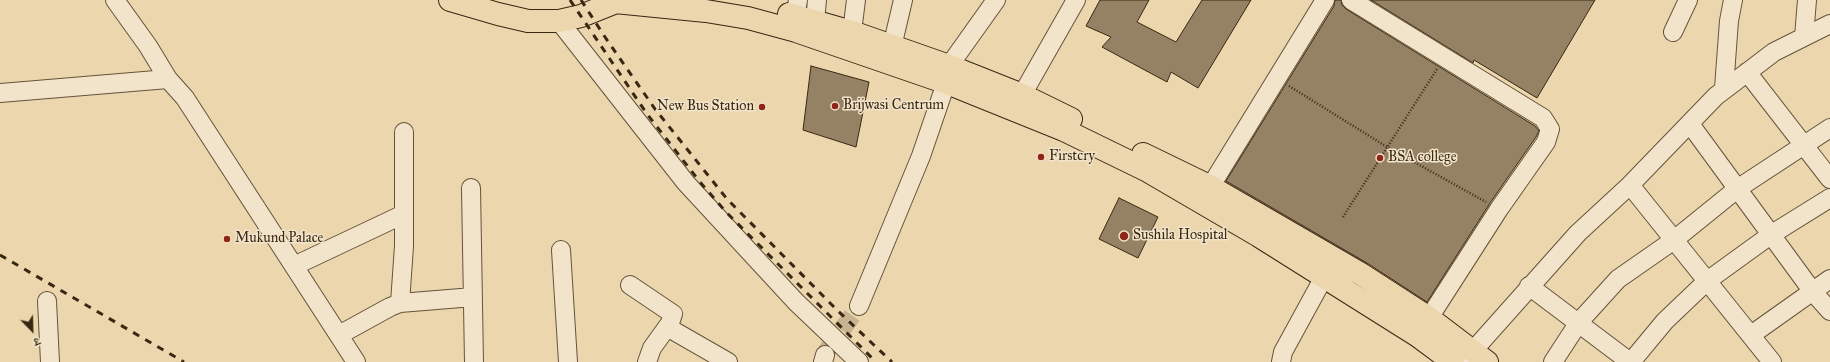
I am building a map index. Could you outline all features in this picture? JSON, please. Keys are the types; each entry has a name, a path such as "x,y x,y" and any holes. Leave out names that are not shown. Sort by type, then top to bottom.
{"main road":[{"path":"450,0 528,21 559,21 581,16 618,1 706,11 748,18 800,17 948,75 1022,95 1206,195 1361,274 1429,318 1474,358"},
{"path":"722,0 762,7 800,17 852,32 892,47 1146,170 1206,195 1324,277 1418,336 1453,362"}],"street":[{"path":"115,0 168,79 185,98 356,362"},
{"path":"800,17 817,0"},
{"path":"852,32 856,0"},
{"path":"892,47 904,0"},
{"path":"859,306 921,156 948,75 996,0"},
{"path":"1022,95 1076,0"},
{"path":"1206,195 1325,0"},
{"path":"1351,0 1543,118 1550,129 1546,142 1499,209 1429,318"},
{"path":"1673,32 1688,0"},
{"path":"1724,88 1729,21 1733,0"},
{"path":"1804,37 1807,0"},
{"path":"559,21 686,183 796,302 859,362"},
{"path":"1474,358 1529,286 1578,233 1630,185 1724,88 1774,52 1830,24"},
{"path":"1747,72 1802,146 1830,179"},
{"path":"0,93 168,79"},
{"path":"1690,124 1813,292 1830,311"},
{"path":"1553,362 1579,322 1618,279 1674,240 1737,189 1830,128"},
{"path":"400,303 404,214 404,132"},
{"path":"1630,185 1772,362"},
{"path":"471,188 474,362"},
{"path":"1529,286 1579,322 1630,362 1665,321 1707,281 1772,234 1830,198"},
{"path":"294,266 404,214"},
{"path":"561,250 568,362"},
{"path":"1281,362 1286,347 1324,277"},
{"path":"1751,335 1830,279"},
{"path":"630,285 673,314 667,327 652,348 647,362"},
{"path":"339,335 400,303 473,297"},
{"path":"47,301 50,362"},
{"path":"667,327 728,362"}],"path":[{"path":"1343,217 1444,58"},
{"path":"1278,79 1387,147 1499,209"}],"building":[{"path":"1100,0 1149,0 1137,22 1176,42 1202,0 1251,0 1198,88 1171,72 1167,82 1102,47 1111,37 1086,26"},
{"name":"BSA college","path":"1335,0 1341,0 1342,5 1346,9 1535,126 1539,131 1490,203 1427,302 1367,263 1226,181 1334,6"},
{"path":"1371,0 1595,0 1537,98 1474,60 1473,63"},
{"name":"Brijwasi Centrum","path":"811,66 869,82 856,147 803,130"},
{"path":"1119,198 1158,217 1138,258 1099,239"}],"tunnel":[{"path":"826,352 859,306"}],"railway":[{"path":"570,0 647,114 700,182 726,212 876,362"},
{"path":"581,0 655,109 727,199 838,311 892,362"},
{"path":"0,255 184,362"}],"place":[{"name":"Brijwasi Centrum","path":"835,106"},
{"name":"New Bus Station","path":"762,107"},
{"name":"Firstcry","path":"1041,157"},
{"name":"BSA college","path":"1380,158"},
{"name":"Sushila Hospital","path":"1124,236"},
{"name":"Mukund Palace","path":"227,239"}]}
